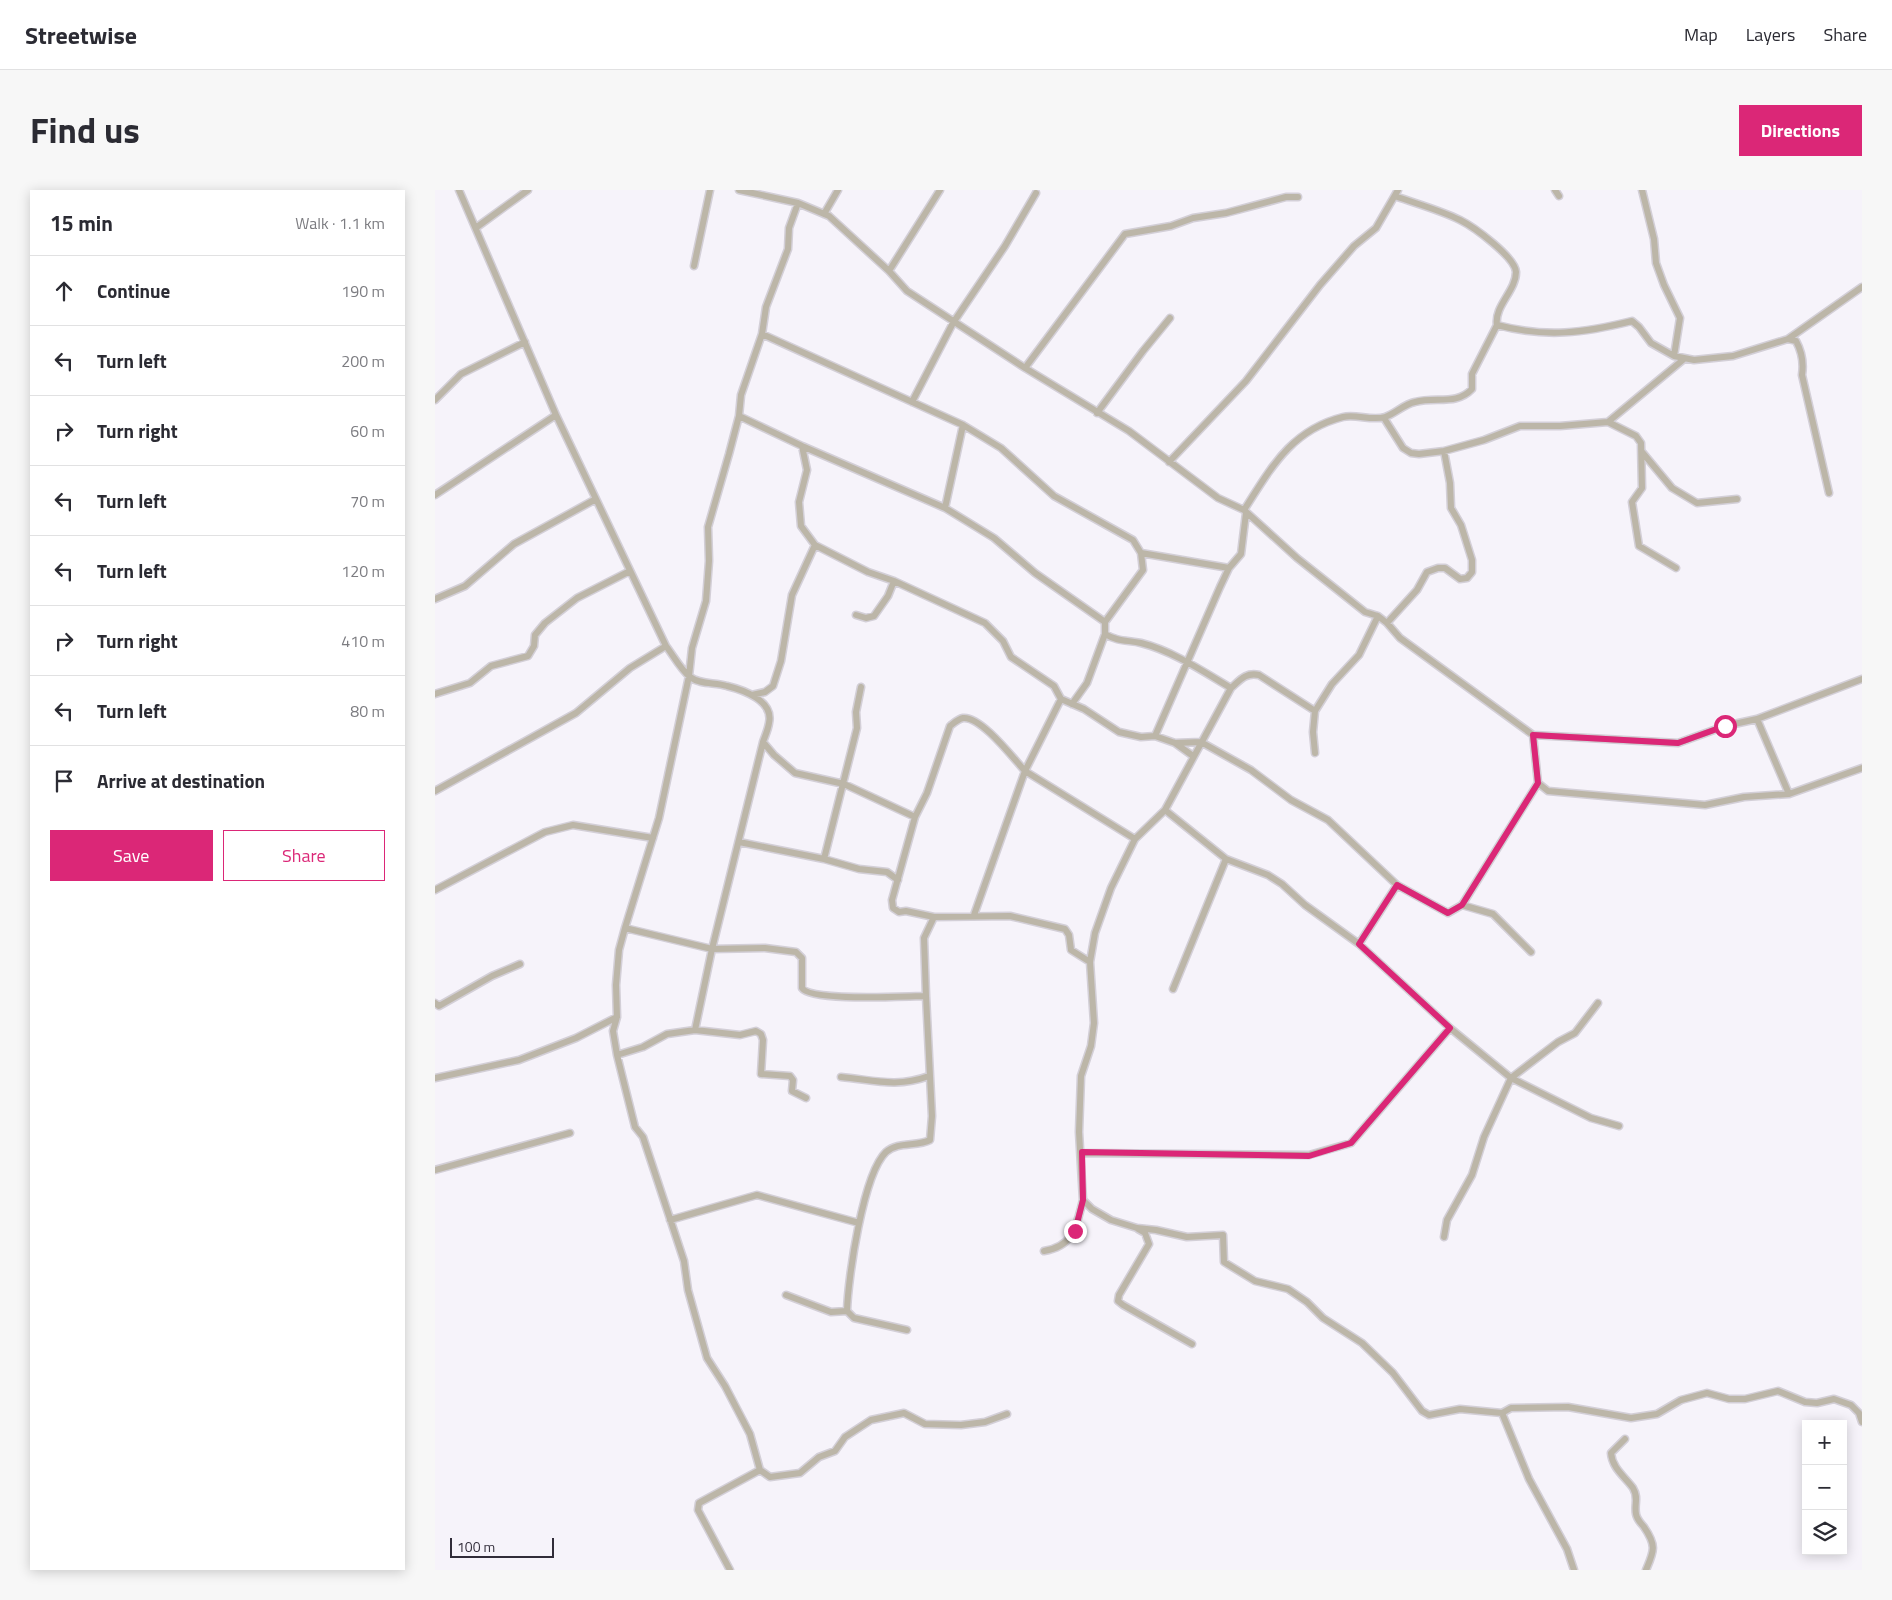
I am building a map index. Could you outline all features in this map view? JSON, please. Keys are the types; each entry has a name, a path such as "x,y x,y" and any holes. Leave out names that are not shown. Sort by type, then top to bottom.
{"street":[{"path":"459,190 477,227 556,415 666,646 689,676 702,682 727,686 752,696 765,704 769,713 770,722 763,742 712,948 695,1030"},
{"path":"477,227 527,190"},
{"path":"694,266 710,190"},
{"path":"740,190 798,203 829,216 889,271 907,291 953,323 1129,431 1218,498 1245,512 1365,612 1378,616 1387,622 1400,638 1533,735 1678,743 1725,726 1757,719 1862,679"},
{"path":"824,214 838,190"},
{"path":"889,271 940,190"},
{"path":"1642,190 1655,239 1656,262 1664,286 1680,318 1674,356"},
{"path":"912,402 953,323 1005,246 1035,193"},
{"path":"1155,736 1229,568 1241,554 1245,512 1280,456 1293,442 1314,427 1345,416 1384,418 1415,402 1455,400 1467,395 1472,389 1472,374 1497,325 1496,318 1513,282 1516,271 1513,262 1505,252 1462,221 1397,193 1376,228 1354,246 1320,285 1246,381 1169,462"},
{"path":"1025,368 1125,234 1171,226 1193,218 1226,213 1286,197 1298,197"},
{"path":"798,203 789,228 788,249 766,307 762,334 741,395 739,416 708,527 709,561 706,601 692,648 689,676 653,838 619,950 616,985 617,1017 613,1031 617,1055 635,1127 643,1137 684,1261 687,1290 707,1358 725,1386 750,1434 760,1470 770,1477 800,1473 819,1457 835,1451 845,1437 871,1420 904,1413 925,1424 961,1425 985,1422 1007,1414"},
{"path":"1497,325 1517,330 1551,334 1577,333 1632,321 1651,343 1674,356 1684,359 1733,356 1788,339 1862,288"},
{"path":"1097,413 1170,318"},
{"path":"762,334 963,425 1001,448 1054,496 1133,540 1141,553 1143,570 1105,622 1105,634 1087,683 1072,704"},
{"path":"1788,339 1796,341 1802,351 1804,366 1802,375 1829,494"},
{"path":"435,400 461,374 525,342"},
{"path":"1608,422 1684,359"},
{"path":"435,495 556,415"},
{"path":"739,416 802,446 945,508 994,538 1029,568 1105,622"},
{"path":"1384,418 1403,448 1411,454 1428,454 1444,451 1484,440 1520,426 1559,426 1608,422 1636,436 1641,443 1642,488 1632,502 1639,546 1676,568"},
{"path":"945,508 963,425"},
{"path":"802,446 807,470 799,502 801,526 815,545 867,572 894,581 985,623 1003,641 1011,657 1053,686 1061,699 1119,732 1141,737 1155,736 1175,743 1193,756"},
{"path":"1387,622 1417,590 1427,572 1437,568 1445,568 1461,579 1467,578 1472,572 1472,560 1461,526 1451,508 1450,482 1444,451"},
{"path":"1642,452 1672,488 1697,503 1737,499"},
{"path":"435,599 465,586 514,544 596,499"},
{"path":"752,696 765,692 773,686 781,660 792,595 815,545"},
{"path":"1141,553 1229,568"},
{"path":"435,694 470,683 491,666 528,656 534,646 535,634 545,623 577,598 630,571"},
{"path":"856,615 865,618 874,616 888,596 894,581"},
{"path":"1315,753 1313,732 1315,711 1332,684 1359,655 1378,616"},
{"path":"1105,634 1115,640 1141,643 1189,662 1231,688"},
{"path":"435,791 576,713 630,668 666,646"},
{"path":"1044,1252 1058,1248 1075,1231 1083,1200 1082,1152 1079,1132 1081,1076 1091,1046 1094,1023 1090,962 1095,933 1111,888 1135,839 1165,810 1231,688 1244,676 1251,674 1259,675 1315,711"},
{"path":"824,859 857,728 857,712 861,687"},
{"path":"975,915 1025,771 1061,699"},
{"path":"1090,962 1071,950 1069,935 1065,929 1010,916 934,917 906,911 899,912 893,908 892,900 915,817 927,793 950,726 957,720 965,718 982,725 1025,771 1135,839"},
{"path":"1757,719 1789,794"},
{"path":"1175,743 1201,742 1251,770 1291,800 1328,820 1397,885 1448,913 1462,905 1538,783 1533,735"},
{"path":"763,742 774,756 795,773 844,784 915,817"},
{"path":"1538,783 1548,791 1705,805 1744,796 1789,794 1862,768"},
{"path":"1165,810 1226,860 1268,875 1282,884 1305,905 1359,944 1450,1028 1511,1078 1591,1118 1619,1126"},
{"path":"435,890 545,832 559,828 581,826 653,838"},
{"path":"739,842 824,859 859,869 887,872 898,880"},
{"path":"1173,989 1226,860"},
{"path":"1359,944 1397,885"},
{"path":"1462,905 1493,914 1531,952"},
{"path":"847,1311 859,1223 875,1171 886,1152 897,1146 925,1143 930,1140 932,1116 924,938 934,917"},
{"path":"625,928 712,948 765,948 796,952 802,958 802,988 809,993 832,996 926,996"},
{"path":"435,1003 439,1006 492,976 519,964"},
{"path":"1444,1237 1447,1220 1472,1174 1484,1137 1511,1078 1558,1042 1575,1033 1598,1003"},
{"path":"435,1078 519,1060 576,1038 617,1017"},
{"path":"1082,1152 1309,1156 1351,1143 1450,1028"},
{"path":"617,1055 643,1047 667,1034 695,1030 740,1035 756,1031 761,1034 763,1040 761,1074 790,1076 793,1080 792,1091 806,1098"},
{"path":"841,1077 876,1083 914,1081 929,1076"},
{"path":"435,1170 570,1133"},
{"path":"670,1220 757,1195 859,1223"},
{"path":"1083,1200 1092,1209 1111,1220 1137,1228 1187,1237 1223,1235 1224,1262 1255,1281 1288,1288 1307,1302 1323,1318 1362,1343 1393,1373 1422,1411 1429,1415 1460,1409 1502,1414 1511,1408 1568,1407 1631,1418 1657,1414 1681,1400 1707,1393 1729,1399 1745,1399 1778,1390 1805,1402 1817,1403 1834,1399 1851,1405 1859,1413 1862,1422"},
{"path":"1137,1228 1145,1233 1149,1244 1119,1295 1118,1301 1123,1306 1192,1344"},
{"path":"786,1295 831,1312 847,1311 854,1318 907,1330"},
{"path":"1502,1414 1529,1479 1567,1549 1574,1570"},
{"path":"1625,1439 1611,1453 1611,1459 1623,1480 1631,1487 1637,1497 1635,1512 1653,1546 1654,1554 1646,1570"},
{"path":"730,1570 698,1510 699,1504 760,1470"}],"route":[{"path":"1075,1231 1083,1200 1082,1152 1309,1156 1351,1143 1450,1028 1359,944 1397,885 1444,912 1454,911 1462,905 1538,783 1533,735 1678,743 1725,726"}]}
